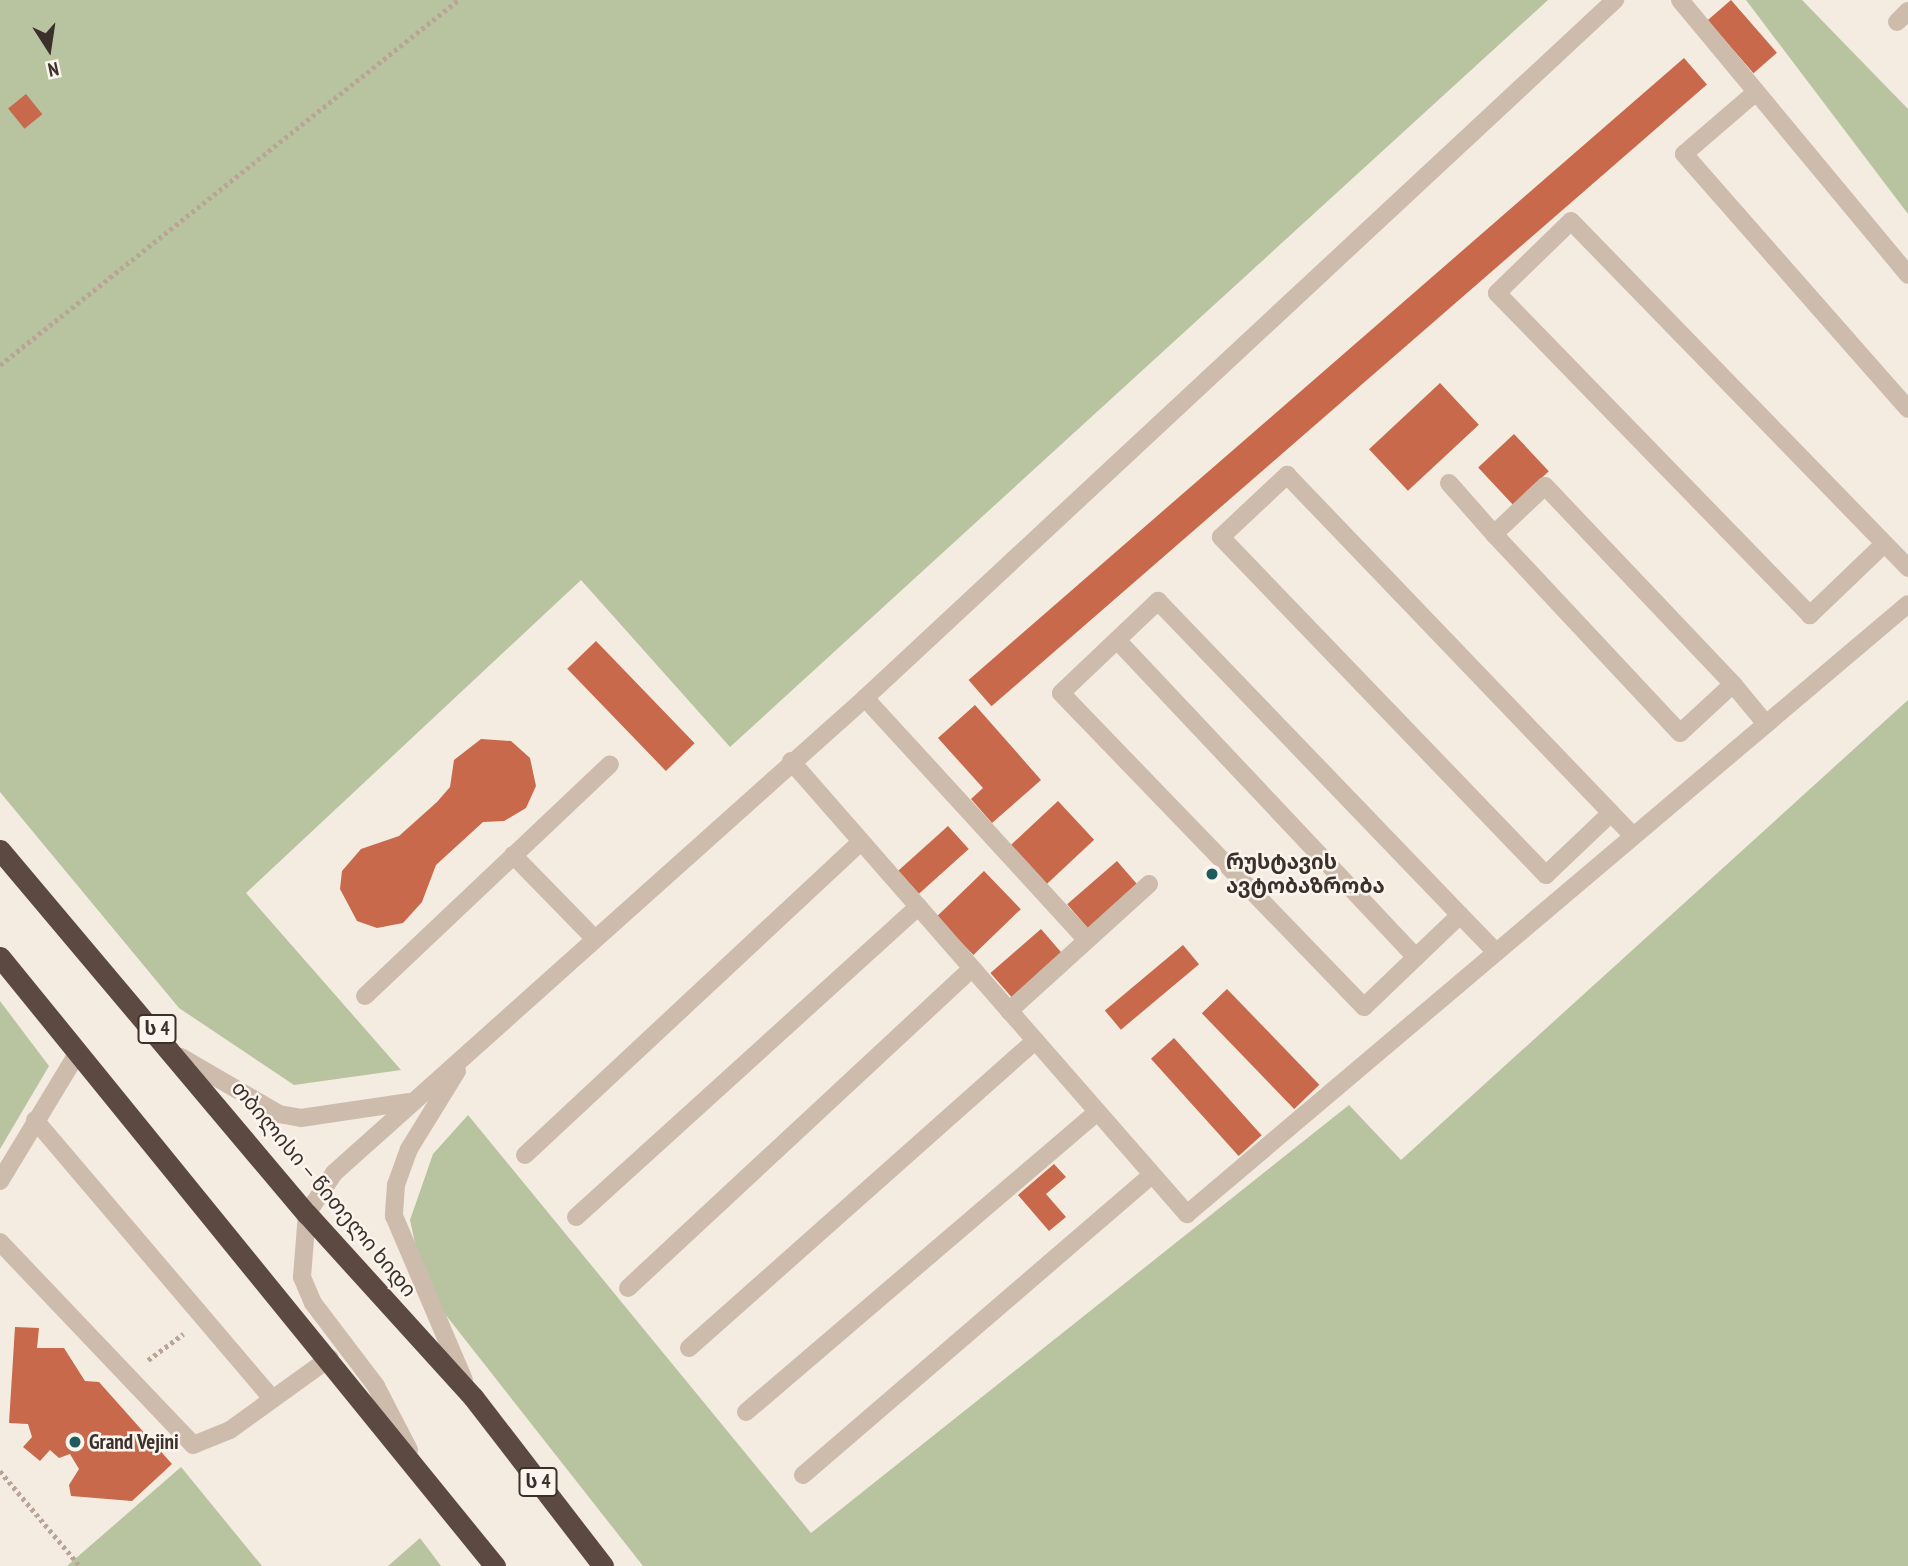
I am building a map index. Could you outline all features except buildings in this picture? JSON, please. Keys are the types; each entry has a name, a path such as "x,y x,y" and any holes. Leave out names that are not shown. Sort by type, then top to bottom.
{"highway":[{"name":"თბილისი — წითელი ხიდი","path":"0,850 181,1057 307,1214 472,1397 603,1566"},
{"path":"0,957 76,1054 330,1358 495,1566"}],"street":[{"path":"419,1469 376,1386 313,1303 302,1277 307,1214 334,1173 408,1102 461,1065 594,938 865,698 1615,0"},
{"path":"1680,0 1908,275"},
{"path":"1756,92 1684,154 1908,409"},
{"path":"1884,544 1810,615 1497,293 1571,221 1908,568"},
{"path":"1611,813 1546,875 1221,537 1287,475 1611,813 1633,836"},
{"path":"1448,483 1680,733 1733,684"},
{"path":"1494,534 1545,486 1733,684 1766,724"},
{"path":"1460,915 1363,1007 1061,693 1158,601 1460,915 1496,953"},
{"path":"791,761 1186,1214 1908,604"},
{"path":"1117,640 1416,957"},
{"path":"865,698 1087,940"},
{"path":"365,996 610,764"},
{"path":"526,1155 862,842"},
{"path":"513,855 594,938"},
{"path":"1009,1012 1149,884"},
{"path":"576,1217 918,907"},
{"path":"628,1288 971,969"},
{"path":"689,1348 1035,1041"},
{"path":"0,1181 76,1054"},
{"path":"181,1057 279,1114 301,1118 408,1102"},
{"path":"461,1065 410,1149 396,1185 394,1216 431,1315 472,1397"},
{"path":"746,1412 1097,1112"},
{"path":"35,1120 271,1397"},
{"path":"803,1475 1152,1175"},
{"path":"0,1242 193,1445 230,1430 271,1397 330,1358"}],"path":[{"path":"0,365 458,0"},
{"path":"127,1375 205,1318"},
{"path":"0,1471 80,1566"}],"green space":[{"path":"0,0 1548,0 730,747 581,580 246,893 401,1070 294,1085 179,1008 0,792"},
{"path":"1746,0 1802,0 1908,109 1908,214"},
{"path":"1908,700 1908,1566 643,1566 445,1314 418,1257 410,1220 433,1154 468,1115 811,1533 1349,1105 1401,1160"},
{"path":"0,1001 49,1066 0,1149"},
{"path":"181,1467 262,1566 67,1566 75,1559"},
{"path":"420,1538 441,1566 388,1566"}],"place":[{"name":"რუსტავის ავტობაზრობა","path":"1212,874"},
{"name":"Grand Vejini","path":"75,1442"}]}
